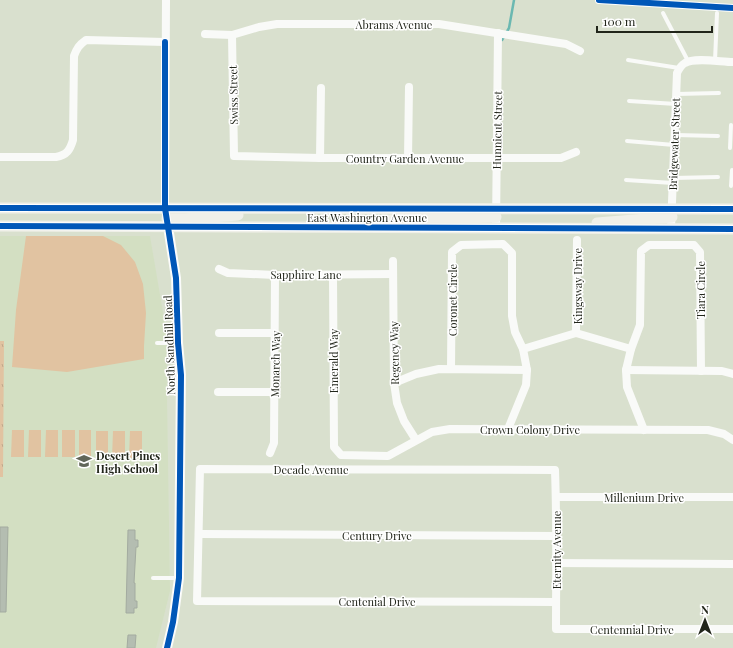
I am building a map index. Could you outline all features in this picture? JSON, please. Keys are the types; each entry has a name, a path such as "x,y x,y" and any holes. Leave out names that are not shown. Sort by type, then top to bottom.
{"main road":[{"name":"East Washington Avenue","path":"0,208 329,227 496,218 577,228 602,221 672,218 733,209"},
{"name":"East Washington Avenue","path":"0,226 166,218 186,219 241,214 262,208 496,218 672,218 733,229"}],"street":[{"name":"North Sandhill Road","path":"166,0 166,218 176,278 178,343 181,375 178,578 173,622 167,648"},
{"name":"Abrams Avenue","path":"205,34 232,35 259,27 277,24 440,24 566,44 580,51"},
{"name":"Hunnicut Street","path":"496,218 498,32"},
{"name":"Swiss Street","path":"232,35 234,156"},
{"path":"0,157 56,157 64,156 70,151 73,140 74,56 77,48 86,40 165,42"},
{"path":"684,64 692,60 733,62"},
{"name":"Bridgewater Street","path":"672,218 677,72 684,64"},
{"path":"408,158 409,87"},
{"path":"320,158 321,88"},
{"name":"Country Garden Avenue","path":"234,156 320,158 561,158 576,152"},
{"name":"Kingsway Drive","path":"576,332 577,240"},
{"name":"Coronet Circle","path":"451,369 452,252 460,245 503,244 512,254 512,316 515,332 523,349 527,370 526,385 508,430"},
{"name":"Tiara Circle","path":"644,430 627,387 626,370 631,349 640,325 642,251 649,245 694,246 700,252 701,371"},
{"name":"Regency Way","path":"393,261 394,383 397,403 404,421 416,440"},
{"name":"Sapphire Lane","path":"219,269 228,273 275,275 393,274"},
{"name":"Monarch Way","path":"270,453 274,444 275,275"},
{"name":"Emerald Way","path":"333,275 334,447"},
{"path":"523,349 576,332 631,349"},
{"path":"219,333 275,333"},
{"path":"394,383 416,374 439,369 527,370"},
{"path":"626,370 722,371 733,374"},
{"path":"218,392 274,392"},
{"name":"Crown Colony Drive","path":"334,447 341,455 388,456 432,432 450,429 708,430 724,434 733,440"},
{"name":"Decade Avenue","path":"197,600 200,469 555,470"},
{"name":"Eternity Avenue","path":"555,470 556,629"},
{"name":"Millenium Drive","path":"556,498 733,498"},
{"name":"Century Drive","path":"199,534 556,536"},
{"path":"556,563 733,564"},
{"name":"Centenial Drive","path":"197,600 556,602"},
{"name":"Centennial Drive","path":"556,629 733,629"}],"lane":[{"path":"628,60 684,64 664,13"},
{"path":"715,61 717,14"},
{"path":"676,94 719,93"},
{"path":"629,101 676,104"},
{"path":"730,148 732,138 731,126"},
{"path":"675,135 718,136"},
{"path":"627,141 675,145"},
{"path":"731,186 732,170"},
{"path":"626,180 673,180 718,177"},
{"path":"157,343 178,343"},
{"path":"153,578 178,578"}],"shaded area":[{"name":"Desert Pines High School","path":"0,236 150,236 166,330 170,591 156,648 0,648"}],"green space":[{"path":"26,236 103,236 121,245 135,262 143,284 146,313 144,359 67,372 12,367 16,310"},
{"path":"0,341 4,341 3,477 0,477"},
{"path":"12,430 24,430 24,457 11,457"},
{"path":"29,430 41,430 41,457 28,457"},
{"path":"46,430 58,430 58,457 45,457"},
{"path":"62,430 75,430 75,457 62,457"},
{"path":"79,430 91,430 91,457 79,457"},
{"path":"96,431 108,431 108,458 96,458"},
{"path":"113,431 125,431 125,458 112,458"},
{"path":"130,431 142,431 142,458 129,458"}],"building":[{"path":"0,527 8,527 6,612 0,612"},
{"path":"128,530 135,530 135,540 138,540 138,547 136,547 134,583 137,608 134,608 134,613 126,613"},
{"path":"128,635 136,635 135,648 127,648"}],"waterway":[{"path":"502,40 509,28 514,0"}],"cycle path":[{"path":"599,0 733,8"},
{"path":"165,42 165,208 176,278 178,343 181,375 179,578 173,622 167,648"},
{"path":"0,208 733,209"},
{"path":"0,226 733,229"}],"place":[{"name":"Desert Pines High School","path":"84,461"}]}
